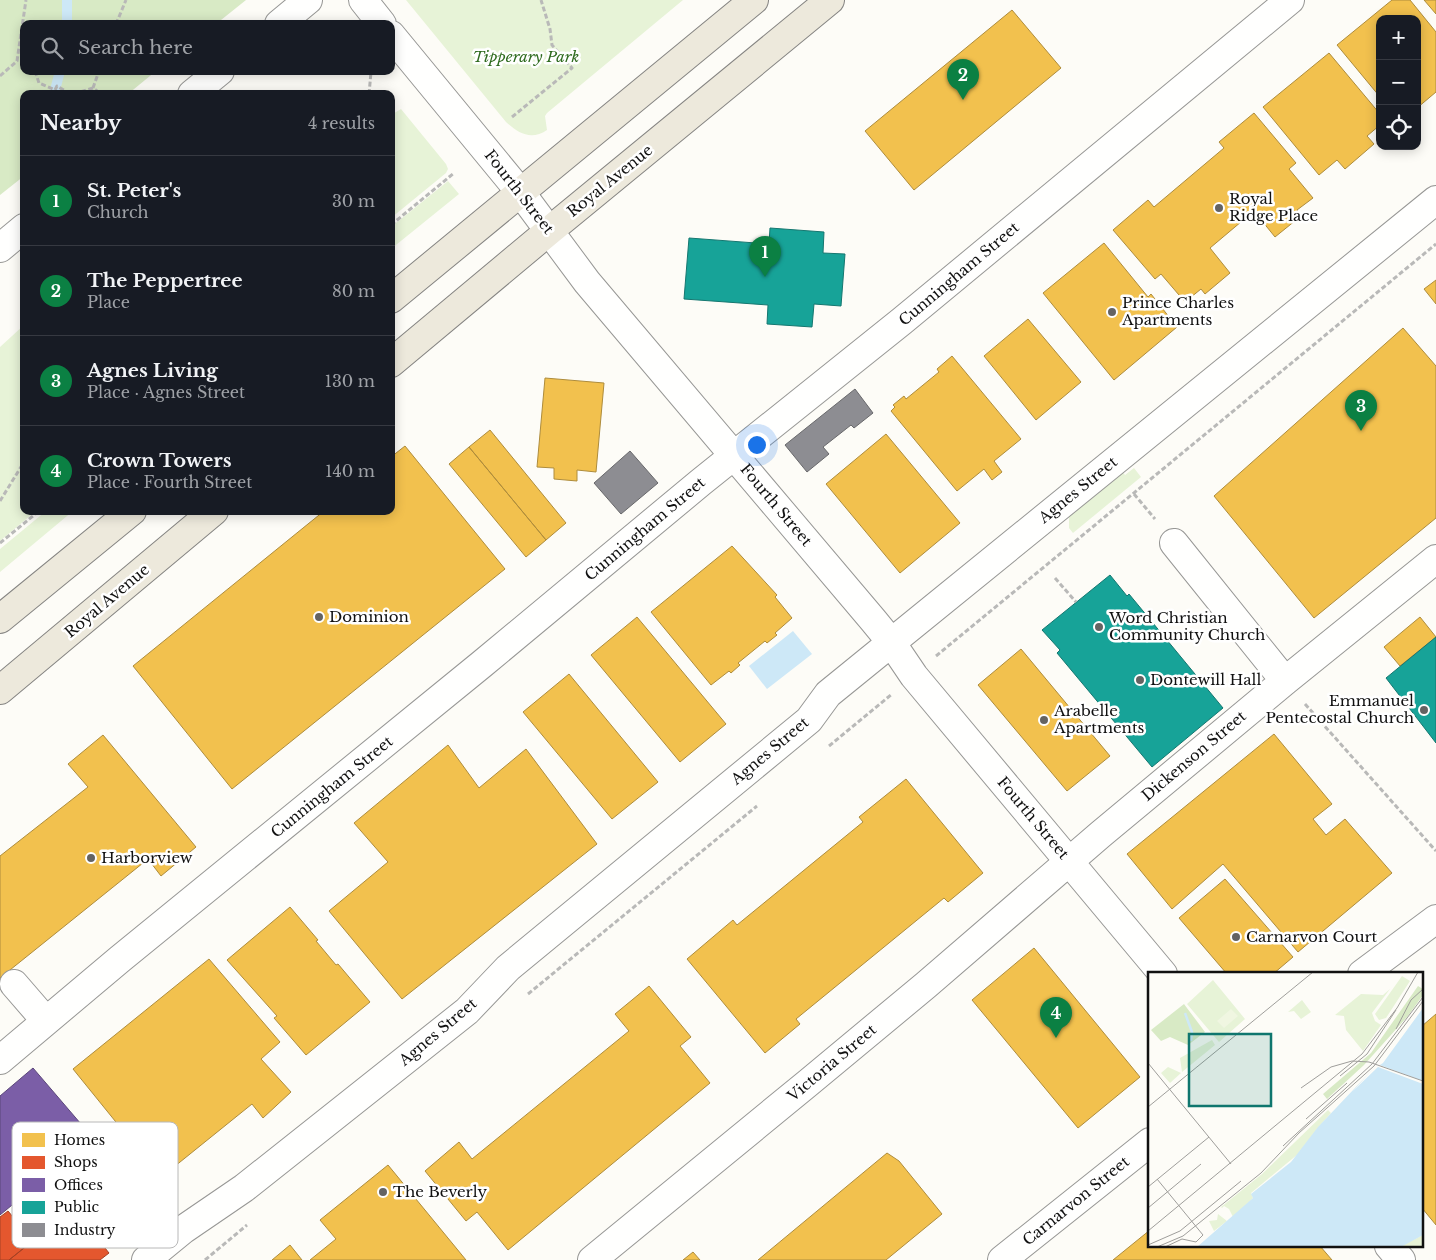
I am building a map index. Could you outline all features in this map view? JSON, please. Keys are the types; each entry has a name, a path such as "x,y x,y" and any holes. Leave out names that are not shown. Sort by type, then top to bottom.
{"main road":[{"path":"395,296 754,0"},
{"name":"Royal Avenue","path":"395,360 830,0"},
{"path":"0,619 127,515"},
{"name":"Royal Avenue","path":"0,690 209,515"}],"street":[{"path":"284,20 308,0"},
{"path":"363,0 379,20"},
{"name":"Cunningham Street","path":"0,1060 734,456 902,322 1290,0"},
{"name":"Fourth Street","path":"395,39 522,193 587,282 891,642 914,676 1161,972"},
{"path":"197,90 215,75"},
{"name":"Agnes Street","path":"178,1234 244,1188 467,1011 508,968 809,720 828,694 1436,200"},
{"path":"1174,543 1292,689"},
{"name":"Dickenson Street","path":"1069,861 1292,689 1436,559"},
{"name":"Victoria Street","path":"592,1260 808,1083 1069,861"},
{"path":"1365,972 1436,919"},
{"path":"14,984 46,1021"},
{"name":"Carnarvon Street","path":"1002,1260 1148,1144"},
{"name":"Agnes Street","path":"146,1260 161,1248"},
{"path":"1391,1248 1401,1260"}],"path":[{"path":"24,20 26,0"},
{"path":"118,20 126,0"},
{"path":"512,117 572,68 552,45 550,29 541,0"},
{"path":"0,76 17,61 20,44"},
{"path":"36,75 39,83 55,90 57,86 64,90"},
{"path":"93,88 97,75"},
{"path":"369,90 371,75"},
{"path":"86,90 93,88"},
{"path":"395,221 454,173"},
{"path":"935,658 1436,244"},
{"path":"0,501 20,468"},
{"path":"0,543 34,515"},
{"path":"1055,578 1076,602"},
{"path":"1292,689 1436,851"}],"green space":[{"path":"0,0 246,0 221,20 20,20 20,75 151,75 133,90 20,90 20,179 0,195"},
{"name":"Tipperary Park","path":"406,0 683,0 547,113 545,116 547,130 536,135 530,135 520,132 506,122"},
{"path":"401,109 446,164 448,169 446,173 395,215 395,113"},
{"path":"448,181 459,194 395,246 395,224"},
{"path":"20,329 20,515 31,515 0,541 0,347"},
{"path":"1134,468 1141,477 1073,533 1069,528 1069,514 1122,471 1125,475"},
{"path":"41,515 68,515 0,572 0,549"}],"water":[{"path":"793,631 812,654 767,689 749,666"}],"building: Homes":[{"path":"1392,0 1410,0 1436,32 1436,92 1421,105 1421,15 1376,15 1376,92 1337,45"},
{"path":"1424,0 1436,0 1436,14"},
{"path":"1012,10 1061,68 914,190 865,131"},
{"path":"1329,53 1376,109 1376,128 1367,136 1374,144 1345,169 1337,160 1319,175 1263,107"},
{"name":"Royal Ridge Place","path":"1254,113 1296,163 1289,169 1313,198 1297,210 1301,216 1275,237 1254,211 1210,248 1230,273 1205,294 1201,289 1185,302 1161,274 1155,279 1113,230 1148,200 1154,207 1224,148 1219,142"},
{"name":"Prince Charles Apartments","path":"1104,243 1148,297 1151,294 1177,327 1114,380 1043,293"},
{"path":"1436,280 1436,304 1424,289"},
{"path":"1028,319 1081,382 1036,420 984,356"},
{"path":"1403,328 1436,366 1436,518 1314,618 1214,496"},
{"path":"952,356 1021,439 994,461 1002,472 992,480 984,469 957,491 891,411 895,407 893,405 904,396 906,399 939,372 937,369"},
{"path":"545,378 604,383 596,472 577,470 577,481 554,479 554,468 537,467"},
{"path":"490,430 566,523 546,540 469,447"},
{"path":"886,434 960,523 900,573 826,484"},
{"name":"Dominion","path":"405,446 505,569 232,789 133,666 319,515 395,515 395,454"},
{"path":"469,447 546,540 526,557 449,464"},
{"path":"732,546 777,595 775,597 792,618 775,633 777,635 767,643 765,641 738,663 740,665 731,673 729,671 711,685 651,612"},
{"path":"637,617 726,724 680,762 591,655"},
{"path":"1420,617 1436,637 1400,666 1384,647"},
{"name":"Arabelle Apartments","path":"1021,649 1110,756 1067,791 978,685"},
{"path":"569,674 658,782 612,819 523,712"},
{"path":"1274,734 1332,804 1313,819 1326,835 1345,819 1392,873 1298,952 1223,864 1172,909 1127,854"},
{"name":"Harborview","path":"103,735 196,847 161,876 148,859 0,978 0,856 88,787 68,764"},
{"path":"448,745 479,788 526,749 597,844 402,999 329,911 388,862 354,823"},
{"path":"906,779 983,873 948,902 944,898 796,1019 800,1024 765,1053 687,959 733,920 737,925 863,822 859,817"},
{"name":"Carnarvon Court","path":"1225,879 1293,957 1275,972 1225,972 1179,918"},
{"path":"290,907 336,965 338,964 370,1002 306,1055 274,1018 277,1016 227,960"},
{"path":"1034,948 1140,1077 1078,1128 972,1000"},
{"path":"209,959 280,1042 261,1059 291,1092 263,1118 252,1104 178,1164 178,1122 116,1122 73,1069"},
{"path":"649,986 691,1037 680,1046 710,1083 508,1250 477,1212 466,1221 425,1171 459,1142 472,1159 629,1031 615,1014"},
{"path":"1436,1014 1436,1225 1424,1210 1424,1024"},
{"path":"887,1153 899,1161 942,1214 886,1260 758,1260"},
{"name":"The Beverly","path":"388,1165 466,1260 310,1260 336,1239 320,1220"},
{"path":"1148,1232 1148,1248 1322,1248 1332,1260 1113,1260"},
{"path":"290,1245 302,1260 272,1260"},
{"path":"693,1252 700,1260 683,1260"}],"building: Shops":[{"path":"8,1211 12,1216 12,1248 24,1248 9,1260 0,1260 0,1217"},
{"path":"24,1248 105,1248 109,1253 100,1260 9,1260"}],"building: Offices":[{"path":"33,1068 79,1122 12,1122 12,1205 0,1215 0,1096"}],"building: Public":[{"path":"770,228 824,232 823,253 845,254 841,306 814,304 812,327 767,324 768,305 684,299 689,238 769,244"},
{"name":"Dontewill Hall","path":"1110,575 1127,596 1129,594 1223,708 1152,767 1057,653 1060,650 1042,630"},
{"name":"Emmanuel Pentecostal Church","path":"1436,637 1436,743 1386,678"}],"building: Industry":[{"path":"855,389 873,413 854,428 851,425 823,447 829,454 807,472 785,445"},
{"path":"630,451 658,483 621,514 594,483"}],"waterway":[{"path":"67,0 67,20"},
{"path":"55,90 59,75"}],"place":[{"name":"The Peppertree","path":"963,100"},
{"name":"Royal Ridge Place","path":"1219,208"},
{"name":"St. Peter's","path":"765,277"},
{"name":"Prince Charles Apartments","path":"1112,312"},
{"name":"Agnes Living","path":"1361,431"},
{"name":"Dominion","path":"319,617"},
{"name":"Word Christian Community Church","path":"1099,627"},
{"name":"Dontewill Hall","path":"1140,680"},
{"name":"Emmanuel Pentecostal Church","path":"1424,710"},
{"name":"Arabelle Apartments","path":"1044,720"},
{"name":"Harborview","path":"91,858"},
{"name":"Carnarvon Court","path":"1236,937"},
{"name":"Crown Towers","path":"1056,1038"},
{"name":"The Beverly","path":"383,1192"}]}
